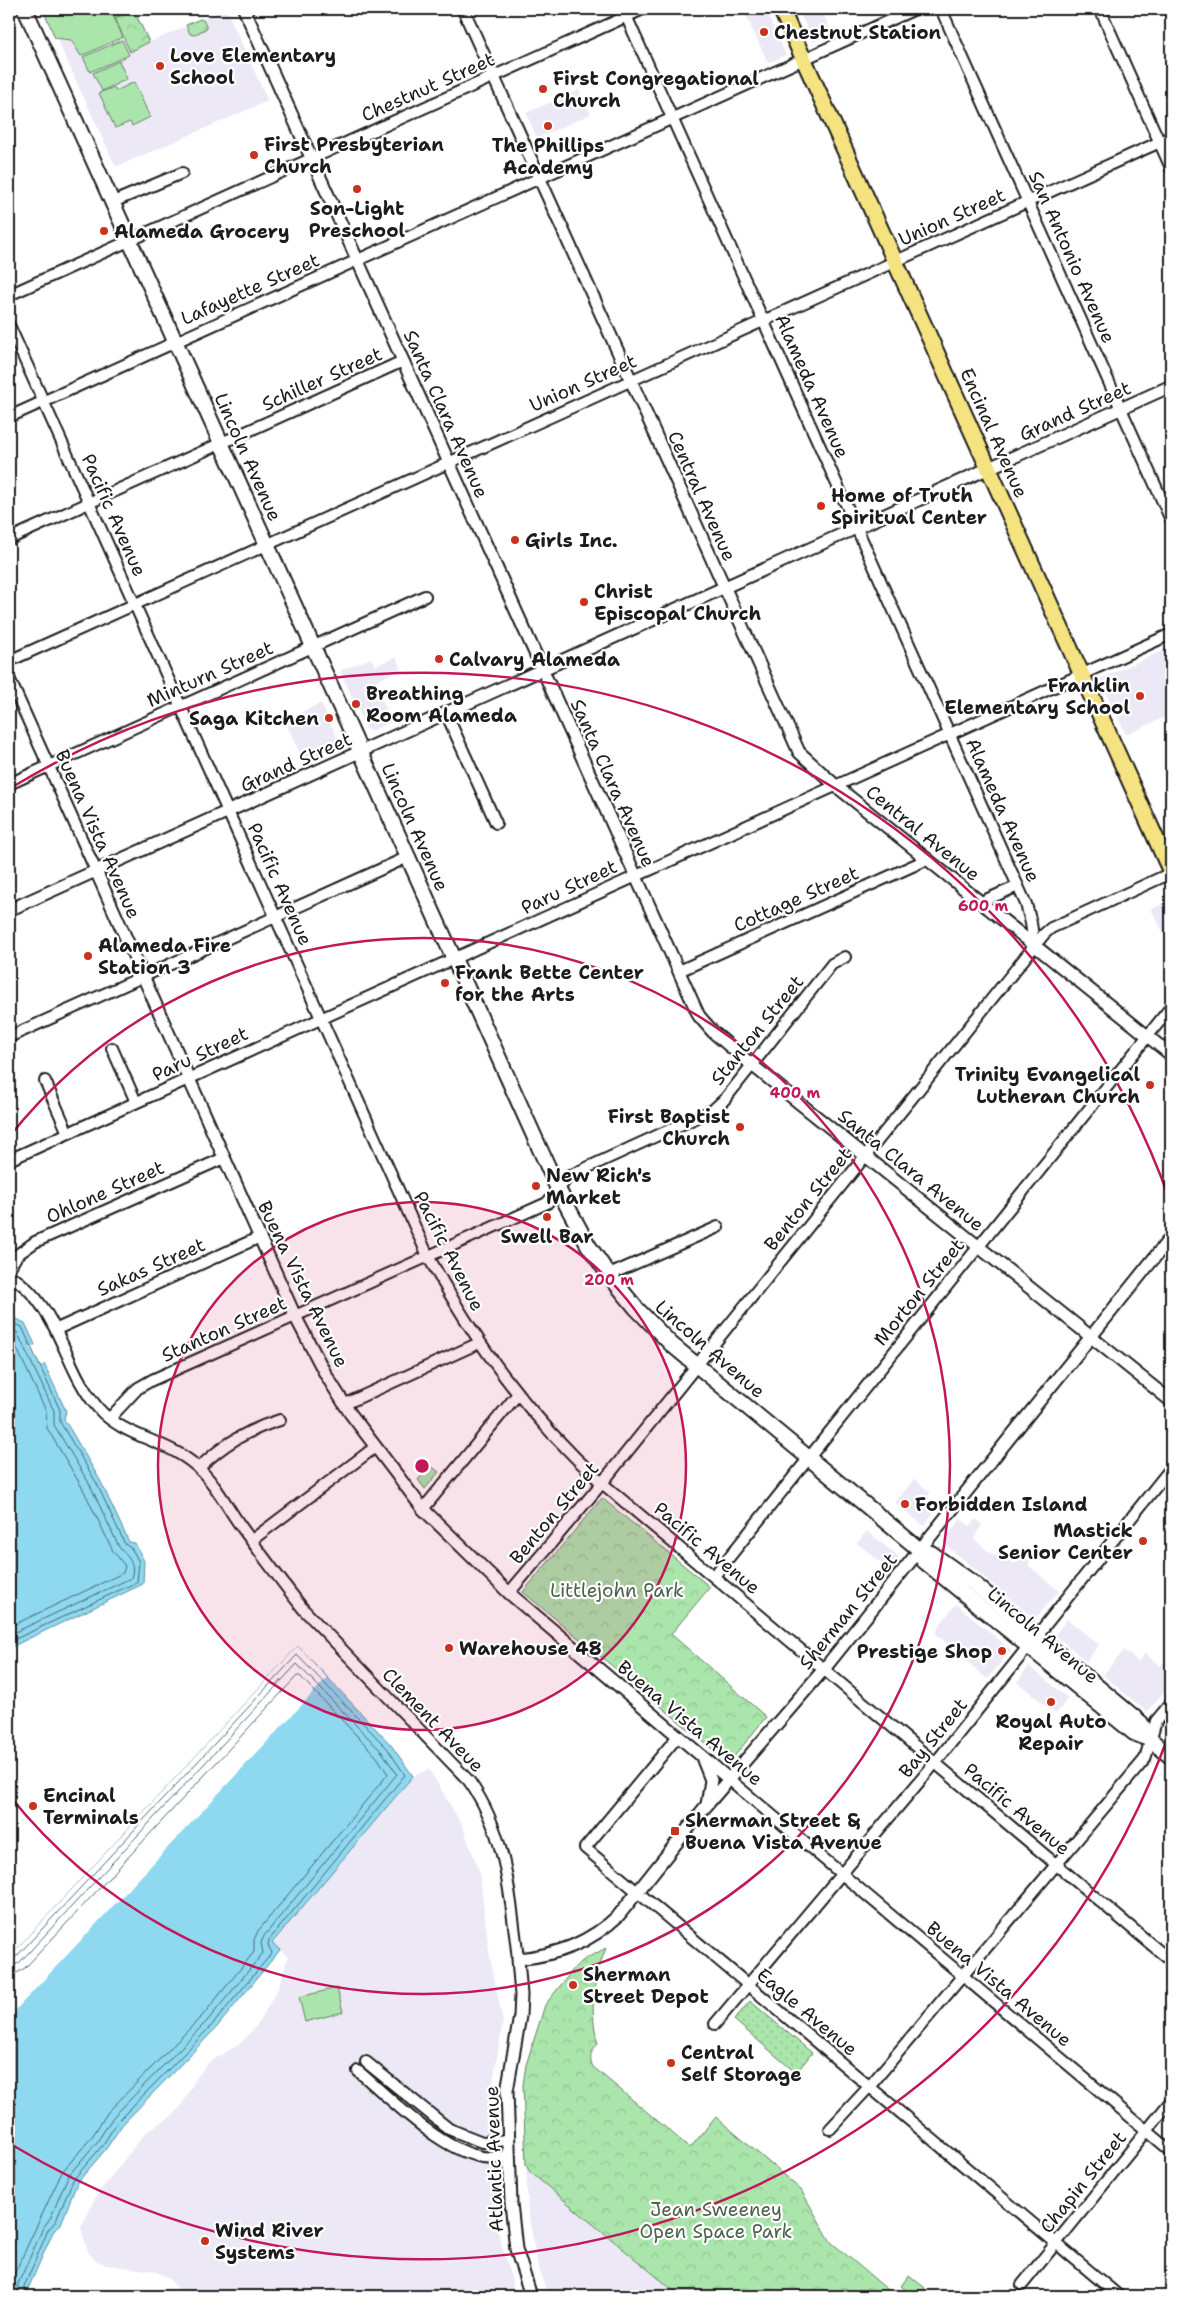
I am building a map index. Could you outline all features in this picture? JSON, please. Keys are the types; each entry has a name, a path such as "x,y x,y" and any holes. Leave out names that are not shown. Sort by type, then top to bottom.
{"main road":[{"name":"Lincoln Avenue","path":"25,9 558,1189 588,1245 609,1275 650,1323 696,1366 920,1550 931,1553 973,1583 1141,1723 1150,1740"},
{"name":"Encinal Avenue","path":"781,9 1171,873"},
{"name":"Lincoln Avenue","path":"920,1550 924,1562 1028,1648 1134,1733 1150,1740 1171,1757"}],"street":[{"name":"Santa Clara Avenue","path":"244,9 678,971 705,1024 752,1065 1171,1401"},
{"name":"Central Avenue","path":"464,9 800,752 836,786 1171,1055"},
{"name":"Chestnut Street","path":"9,296 494,77 624,13 644,9"},
{"name":"Lafayette Street","path":"9,417 915,9"},
{"name":"San Antonio Avenue","path":"941,9 1171,520"},
{"path":"1100,9 1171,168"},
{"name":"Alameda Avenue","path":"624,13 1018,886 1031,923 1034,945"},
{"name":"Union Street","path":"9,661 1171,137"},
{"path":"113,202 182,173"},
{"name":"Pacific Avenue","path":"9,325 428,1256 479,1343 517,1395 552,1435 602,1483 1171,1961"},
{"name":"Schiller Street","path":"9,540 403,361"},
{"name":"Grand Street","path":"9,910 1171,386"},
{"name":"Minturn Street","path":"9,784 425,596"},
{"name":"Paru Street","path":"9,1160 1171,634"},
{"name":"Buena Vista Avenue","path":"9,678 295,1316 344,1404 374,1448 423,1509 509,1593 1171,2151"},
{"path":"446,713 496,823"},
{"path":"9,1035 408,857"},
{"name":"Cottage Street","path":"678,971 928,859"},
{"name":"Benton Street","path":"509,1593 602,1483 1034,945 1051,928 1171,873"},
{"path":"981,902 1018,886"},
{"name":"Stanton Street","path":"110,1418 138,1388 547,1203 569,1176 709,1113 725,1099 832,964 845,957"},
{"name":"Morton Street","path":"714,1576 1171,1007"},
{"path":"112,1048 136,1102"},
{"path":"45,1081 68,1133"},
{"name":"Ohlone Street","path":"9,1269 17,1255 35,1242 224,1158"},
{"path":"609,1275 718,1227"},
{"name":"Sakas Street","path":"57,1329 260,1237"},
{"name":"Sherman Street","path":"518,1959 547,1955 588,1939 604,1929 638,1891 706,1806 824,1669 1171,1237"},
{"name":"Clement Aveue","path":"9,1276 32,1292 57,1329 88,1396 110,1418 128,1430 171,1449 199,1468 279,1579 304,1610 453,1764 483,1800 502,1847 518,1959"},
{"path":"344,1404 479,1343"},
{"path":"423,1509 517,1395"},
{"path":"199,1468 220,1448 232,1440 260,1426 280,1420"},
{"path":"252,1540 374,1448"},
{"name":"Bay Street","path":"715,2024 935,1764 1171,1468"},
{"path":"830,2129 869,2087 1145,1759 1156,1722 1171,1703"},
{"name":"Eagle Avenue","path":"678,1736 585,1848 1119,2296"},
{"path":"699,1754 711,1780 706,1806"},
{"name":"Atlantic Avenue","path":"518,1959 522,1996 508,2081 508,2140 514,2236 520,2266 531,2296"},
{"path":"366,2062 448,2129 482,2142 508,2140"},
{"path":"358,2071 440,2139 460,2150 479,2157 509,2156"},
{"name":"Chapin Street","path":"1022,2285 1171,2101"}],"shaded area":[{"name":"Love Elementary School","path":"43,9 135,9 150,42 226,9 268,101 116,167"},
{"name":"Chestnut Station","path":"743,9 765,9 786,55 768,63"},
{"path":"798,9 821,9 832,33 813,42"},
{"name":"The Phillips Academy","path":"579,90 591,114 537,138 526,113"},
{"name":"Franklin Elementary School","path":"1171,647 1171,714 1126,735 1100,679"},
{"path":"396,657 401,669 374,682 392,722 371,731 367,729 340,671 371,658 375,666"},
{"path":"321,703 340,744 303,762 285,720"},
{"path":"1171,809 1171,835 1162,814"},
{"path":"1167,902 1171,912 1171,947 1151,909"},
{"path":"914,1479 930,1492 927,1498 938,1507 924,1526 895,1503"},
{"path":"961,1519 970,1526 976,1519 982,1524 974,1539 993,1555 1004,1556 1014,1564 1023,1556 1030,1561 1028,1565 1059,1591 1035,1619 942,1542"},
{"path":"867,1531 899,1557 889,1569 857,1543"},
{"path":"956,1604 1011,1650 987,1679 936,1634 939,1626"},
{"path":"1067,1619 1099,1645 1086,1661 1055,1635"},
{"path":"1124,1650 1138,1662 1145,1653 1160,1666 1165,1662 1171,1668 1171,1683 1147,1712 1103,1675"},
{"path":"1029,1666 1068,1698 1056,1714 1017,1682"},
{"path":"429,1769 462,1825 479,1870 490,1958 503,2021 490,2102 497,2228 516,2296 185,2296 169,2279 155,2271 106,2265 95,2260 88,2252 81,2228 96,2196 146,2132 173,2115 182,2105 196,2078 209,2062 240,2044 257,2025 278,1989 288,1957 272,1943 413,1776"},
{"path":"526,2165 530,2172 680,2296 548,2296 537,2263 528,2212"}],"green space":[{"path":"43,9 110,9 123,37 81,56 71,40 55,38"},
{"path":"110,9 134,9 115,18"},
{"path":"133,9 149,42 130,52 115,18"},
{"path":"200,19 203,20 207,28 194,35 190,34 186,25"},
{"path":"122,40 129,55 90,72 83,57"},
{"path":"119,61 127,79 102,91 93,73"},
{"path":"134,82 150,117 132,126 130,122 115,128 99,93 114,87 116,91"},
{"path":"430,1465 439,1472 425,1489 418,1480"},
{"name":"Littlejohn Park","path":"602,1498 710,1587 671,1634 766,1717 729,1763 523,1592"},
{"name":"Jean Sweeney Open Space Park","path":"606,1948 595,1984 593,2007 598,2044 591,2054 592,2066 690,2148 716,2117 801,2190 831,2242 895,2296 680,2296 530,2172 526,2165 523,2085 526,2065 545,2005 575,1967 585,1959"},
{"path":"337,1988 343,2012 305,2022 299,1997"},
{"path":"750,2001 812,2053 796,2073 734,2020"},
{"path":"909,2275 925,2288 918,2296 913,2296 901,2286"}],"water":[{"path":"15,1318 25,1323 66,1411 64,1419 100,1480 129,1542 135,1543 144,1561 143,1584 9,1648 9,1321"},
{"path":"298,1646 391,1745 413,1776 272,1943 280,1950 217,2027 122,2125 106,2149 77,2183 61,2224 53,2232 28,2289 30,2296 9,2296 9,1957"}],"pier":[{"path":"36,1345 46,1363 40,1366 30,1347"},
{"path":"298,1646 327,1678 9,2017 9,1957"}],"place":[{"name":"Chestnut Station","path":"764,32"},
{"name":"Love Elementary School","path":"160,66"},
{"name":"First Congregational Church","path":"543,89"},
{"name":"The Phillips Academy","path":"548,126"},
{"name":"First Presbyterian Church","path":"254,155"},
{"name":"Son-Light Preschool","path":"357,189"},
{"name":"Alameda Grocery","path":"104,231"},
{"name":"Home of Truth Spiritual Center","path":"821,506"},
{"name":"Girls Inc.","path":"515,540"},
{"name":"Christ Episcopal Church","path":"584,602"},
{"name":"Calvary Alameda","path":"439,659"},
{"name":"Franklin Elementary School","path":"1140,696"},
{"name":"Breathing Room Alameda","path":"356,704"},
{"name":"Saga Kitchen","path":"329,718"},
{"name":"Alameda Fire Station 3","path":"88,956"},
{"name":"Frank Bette Center for the Arts","path":"445,983"},
{"name":"Trinity Evangelical Lutheran Church","path":"1150,1085"},
{"name":"First Baptist Church","path":"740,1127"},
{"name":"New Rich's Market","path":"536,1186"},
{"name":"Swell Bar","path":"547,1217"},
{"name":"Forbidden Island","path":"905,1504"},
{"name":"Mastick Senior Center","path":"1143,1541"},
{"name":"Warehouse 48","path":"449,1648"},
{"name":"Prestige Shop","path":"1002,1651"},
{"name":"Royal Auto Repair","path":"1051,1702"},
{"name":"Encinal Terminals","path":"33,1806"},
{"name":"Sherman Street & Buena Vista Avenue","path":"675,1831"},
{"name":"Sherman Street Depot","path":"573,1985"},
{"name":"Central Self Storage","path":"671,2063"},
{"name":"Wind River Systems","path":"205,2241"}]}
